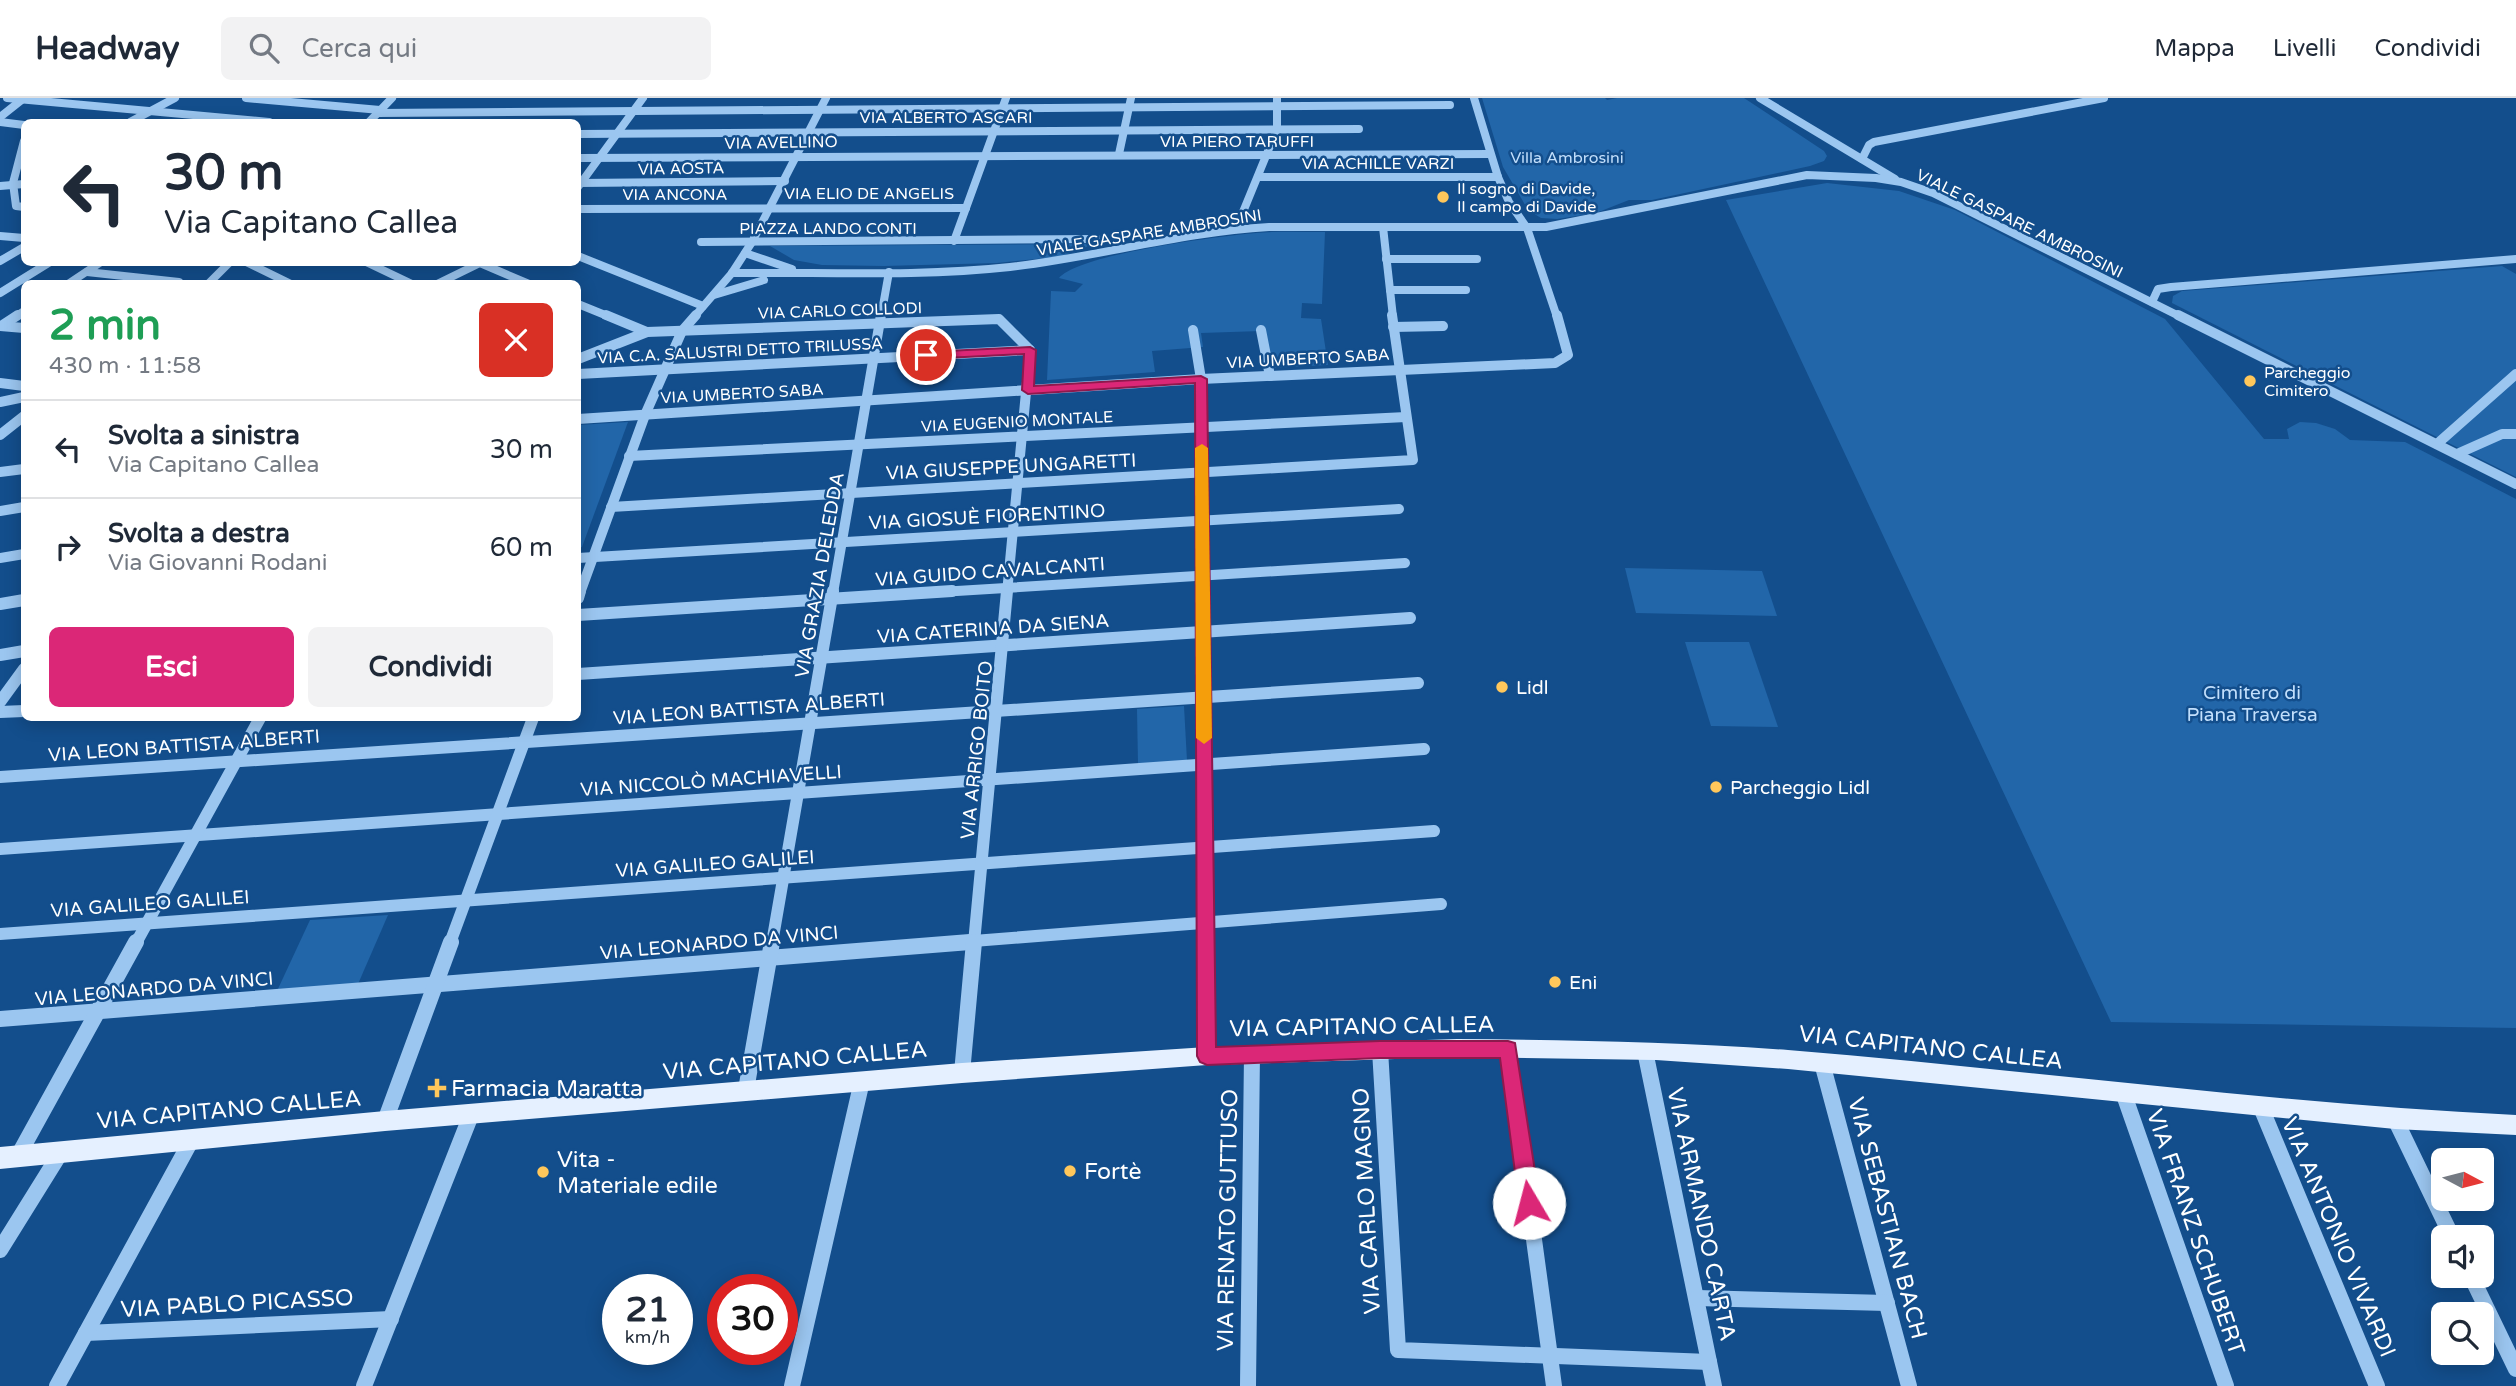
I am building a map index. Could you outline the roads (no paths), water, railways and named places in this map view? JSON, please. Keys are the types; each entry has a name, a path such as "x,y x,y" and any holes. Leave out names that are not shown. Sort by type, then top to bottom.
{"main road":[{"name":"VIA CAPITANO CALLEA","path":"9,1157 384,1121 962,1073 1207,1056 1380,1050 1645,1051 1822,1063 2395,1119 2516,1125"}],"street":[{"path":"7,98 237,119"},
{"path":"135,119 175,98"},
{"path":"246,98 379,112 1450,105"},
{"path":"372,119 392,98"},
{"path":"581,180 643,98"},
{"path":"581,589 645,415 682,331 746,253 826,98"},
{"path":"954,241 1006,98"},
{"path":"1119,155 1131,98"},
{"path":"1236,229 1277,130 1277,98"},
{"path":"1474,98 1498,177 1509,202 1527,228"},
{"path":"1760,98 1901,182"},
{"path":"1862,159 1869,145 1874,142 2104,98"},
{"path":"0,120 24,99"},
{"path":"433,119 440,112"},
{"path":"0,120 21,124"},
{"name":"VIA ALBERTO ASCARI","path":"616,134 1359,129"},
{"path":"581,134 616,134"},
{"path":"21,152 13,183 16,206 21,207"},
{"name":"VIA PIERO TARUFFI","path":"985,154 1489,154"},
{"name":"VIA AVELLINO","path":"581,158 985,154"},
{"path":"1441,154 1448,177"},
{"name":"VIALE GASPARE AMBROSINI","path":"734,270 890,272 993,268 1078,258 1236,229 1269,227 1546,227 1807,175 1854,176 1901,182 1933,193 2516,484"},
{"name":"VIA ACHILLE VARZI","path":"1258,177 1498,177"},
{"name":"VIA AOSTA","path":"581,184 785,181"},
{"path":"0,186 21,184"},
{"name":"VIA ELIO DE ANGELIS","path":"772,207 966,208"},
{"name":"VIA ANCONA","path":"581,209 772,207"},
{"path":"1383,227 1398,369 1406,417"},
{"name":"VIA UMBERTO SABA","path":"581,419 1201,379 1555,363 1568,355 1527,228"},
{"path":"0,236 21,238"},
{"name":"PIAZZA LANDO CONTI","path":"701,242 1097,239"},
{"path":"0,261 21,249"},
{"name":"VIALE GASPARE AMBROSINI","path":"746,253 802,272"},
{"path":"581,257 703,306"},
{"path":"1386,258 1477,259"},
{"path":"2152,302 2158,289 2171,287 2516,259"},
{"path":"0,293 44,266"},
{"path":"74,280 96,266"},
{"path":"212,280 226,266"},
{"path":"254,266 283,280"},
{"path":"374,266 404,280"},
{"path":"445,280 475,266"},
{"path":"488,266 520,280"},
{"path":"87,272 161,280"},
{"name":"VIALE GASPARE AMBROSINI","path":"712,295 802,272"},
{"name":"VIA GRAZIA DELEDDA","path":"746,1090 890,272"},
{"path":"1390,290 1466,290"},
{"path":"581,305 647,332"},
{"path":"0,326 21,313"},
{"name":"VIA CARLO COLLODI","path":"682,331 999,319 1030,350"},
{"path":"0,326 21,328"},
{"path":"1394,327 1443,326"},
{"path":"1193,330 1201,379 1202,428 1207,1056"},
{"path":"1261,330 1270,376"},
{"path":"581,357 647,332 682,331"},
{"name":"VIA C.A. SALUSTRI DETTO TRILUSSA","path":"581,374 1030,350"},
{"name":"VIA ARRIGO BOITO","path":"962,1073 1015,532 1030,350"},
{"path":"2437,444 2516,374"},
{"path":"0,383 21,386"},
{"path":"0,402 21,398"},
{"name":"VIA EUGENIO MONTALE","path":"629,456 1406,417"},
{"name":"VIA GIUSEPPE UNGARETTI","path":"611,507 1413,460 1406,417"},
{"path":"0,435 21,418"},
{"path":"2457,454 2502,434 2516,435"},
{"path":"0,472 21,469"},
{"path":"0,511 21,508"},
{"name":"VIA GIOSUÈ FIORENTINO","path":"581,558 1399,509"},
{"path":"0,558 21,554"},
{"name":"VIA GUIDO CAVALCANTI","path":"581,614 1405,563"},
{"path":"0,604 21,600"},
{"name":"VIA CATERINA DA SIENA","path":"581,674 1410,618"},
{"path":"0,655 21,651"},
{"path":"0,702 21,673"},
{"name":"VIA LEON BATTISTA ALBERTI","path":"0,777 1418,683"},
{"path":"0,712 21,711"},
{"path":"9,1157 95,1012 258,721"},
{"path":"384,1121 532,721"},
{"name":"VIA NICCOLÒ MACHIAVELLI","path":"0,849 1424,749"},
{"name":"VIA GALILEO GALILEI","path":"0,933 1434,831"},
{"name":"VIA LEONARDO DA VINCI","path":"0,1019 1441,904"},
{"path":"1508,1049 1554,1386"},
{"name":"VIA CARLO MAGNO","path":"1380,1050 1398,1350 1550,1357"},
{"name":"VIA ARMANDO CARTA","path":"1645,1051 1714,1386"},
{"name":"VIA RENATO GUTTUSO","path":"1248,1386 1252,1054"},
{"name":"VIA SEBASTIAN BACH","path":"1822,1063 1909,1386"},
{"path":"792,1386 862,1081"},
{"name":"VIA FRANZ SCHUBERT","path":"2123,1092 2227,1386"},
{"name":"VIA ANTONIO VIVARDI","path":"2260,1105 2377,1386"},
{"path":"364,1386 471,1115"},
{"path":"2395,1119 2446,1225"},
{"path":"57,1386 192,1139"},
{"path":"0,1250 61,1152"},
{"path":"2477,1288 2516,1369"},
{"path":"1697,1298 1887,1303"},
{"name":"VIA PABLO PICASSO","path":"86,1333 391,1318"},
{"path":"1550,1357 1709,1363"}],"place":[{"name":"Il sogno di Davide, Il campo di Davide","path":"1443,197"},
{"name":"Parcheggio Cimitero","path":"2250,381"},
{"name":"Lidl","path":"1502,687"},
{"name":"Parcheggio Lidl","path":"1716,787"},
{"name":"Eni","path":"1555,982"},
{"name":"Farmacia Maratta","path":"437,1088"},
{"name":"Fortè","path":"1070,1171"},
{"name":"Vita - Materiale edile","path":"543,1172"}],"park label":[{"name":"Villa Ambrosini","path":"1567,157"},
{"name":"Cimitero di Piana Traversa","path":"2252,703"}]}
